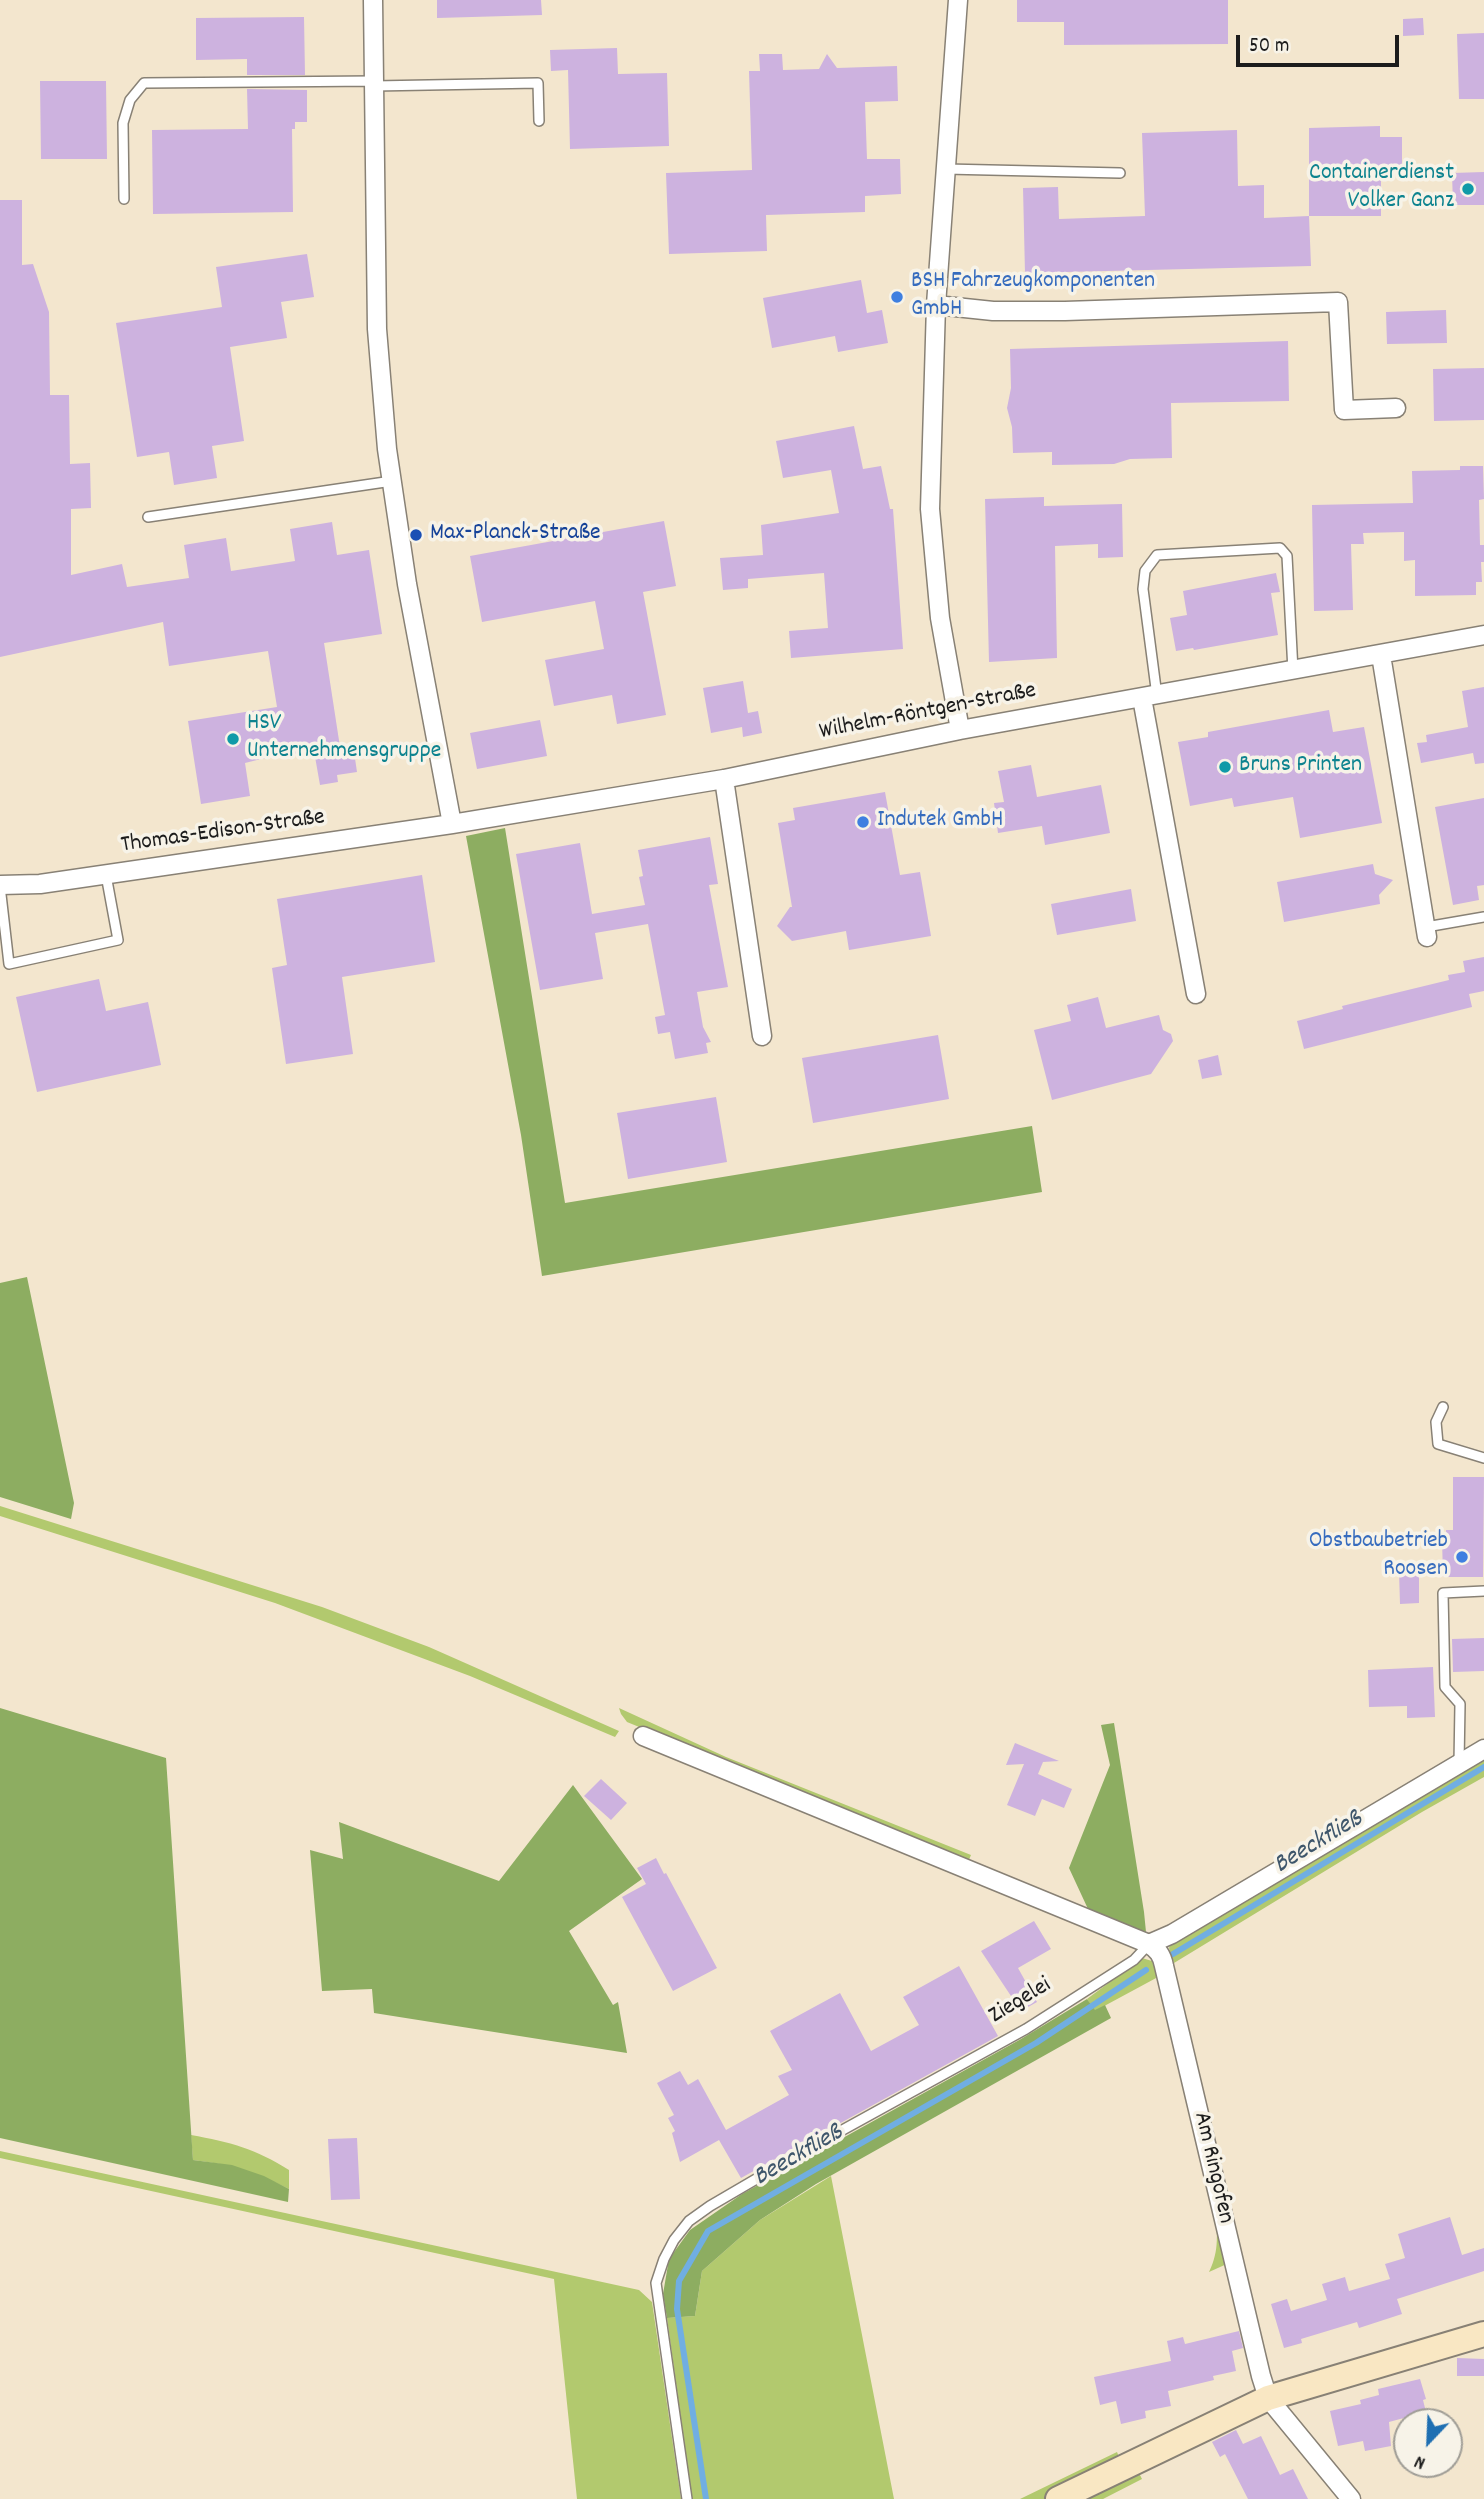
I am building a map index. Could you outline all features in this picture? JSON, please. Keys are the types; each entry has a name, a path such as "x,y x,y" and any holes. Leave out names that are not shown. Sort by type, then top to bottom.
{"street":[{"path":"373,0 377,329 387,449 408,584 452,824"},
{"path":"958,0 936,305 930,509 940,618 960,730"},
{"path":"936,305 993,311 1053,311 1338,302 1345,411 1396,408"},
{"name":"Wilhelm-Röntgen-Straße","path":"452,824 724,779 960,730 1484,635"},
{"path":"1381,654 1427,932"},
{"path":"1149,697 1196,994"},
{"path":"724,779 762,1036"},
{"name":"Thomas-Edison-Straße","path":"0,885 40,884 452,824"},
{"path":"643,1736 1149,1944 1172,1934 1484,1749"},
{"name":"Am Ringofen","path":"1149,1944 1162,1955 1268,2398 1352,2499"},
{"path":"1058,2499 1268,2398 1484,2334"}],"lane":[{"path":"124,199 123,123 130,100 144,83 538,83 539,121"},
{"path":"946,169 1120,173"},
{"path":"148,517 392,481"},
{"path":"1149,697 1143,589 1145,571 1157,555 1280,548 1287,556 1293,671"},
{"path":"0,885 9,964 118,940 106,875"},
{"path":"1427,932 1484,917"},
{"path":"1443,1407 1436,1422 1438,1444 1484,1458"},
{"path":"1459,1763 1460,1704 1445,1687 1443,1592 1484,1591"},
{"name":"Ziegelei","path":"687,2499 656,2283 674,2240 689,2221 799,2154 1056,2011 1134,1960 1149,1944"}],"green space":[{"path":"505,828 565,1203 1032,1126 1042,1192 542,1276 521,1135 466,836"},
{"path":"27,1277 74,1503 71,1519 0,1497 0,1283"},
{"path":"0,1506 322,1607 429,1647 619,1731 615,1737 470,1676 275,1603 0,1516"},
{"path":"0,1708 166,1758 193,2160 232,2165 264,2176 289,2189 288,2202 0,2138"},
{"path":"619,1708 726,1757 971,1855 968,1862 627,1722"},
{"path":"1114,1723 1146,1932 1088,1909 1069,1868 1110,1765 1101,1725"},
{"path":"1484,1757 1484,1777 1174,1963 1169,1948 1171,1943"},
{"path":"573,1785 642,1879 569,1931 613,2005 618,2002 627,2053 374,2013 372,1989 322,1991 310,1850 343,1859 339,1822 499,1881"},
{"path":"1142,1958 1152,1961 1158,1977 1095,2011 1087,1999"},
{"path":"1087,1999 1095,2010 1105,2005 1111,2018 816,2184 760,2220 702,2271 695,2316 667,2318 663,2294 669,2259 690,2230 742,2194 1021,2039"},
{"path":"191,2135 242,2147 277,2163 289,2170 289,2189 243,2170 193,2160"},
{"path":"0,2151 639,2290 652,2302 681,2499 577,2499 554,2279 0,2158"},
{"path":"831,2176 894,2499 692,2499 667,2318 695,2316 702,2271 760,2220"},
{"path":"1215,2209 1229,2263 1209,2272 1216,2248"},
{"path":"1117,2452 1119,2457 1108,2466 1044,2499 1020,2499"},
{"path":"1137,2469 1142,2479 1103,2499 1069,2499"}],"building":[{"path":"437,0 541,0 542,15 437,18"},
{"path":"1017,0 1228,0 1228,44 1064,45 1064,22 1017,22"},
{"path":"304,17 305,75 247,75 247,59 196,60 196,18"},
{"path":"1423,18 1424,35 1403,36 1403,19"},
{"path":"1484,33 1484,99 1459,99 1457,34"},
{"path":"617,48 618,74 667,73 669,146 570,149 568,70 551,71 550,50"},
{"path":"759,54 782,54 783,70 819,69 827,54 837,68 897,66 898,101 865,102 867,159 900,159 901,194 865,196 865,212 766,215 767,251 669,254 666,173 752,170 749,71 760,71"},
{"path":"40,81 106,81 107,159 41,159"},
{"path":"247,89 307,90 307,122 295,122 295,129 292,129 293,212 153,214 152,130 248,129"},
{"path":"1380,126 1380,137 1402,137 1402,172 1381,172 1381,216 1309,216 1309,128"},
{"path":"1237,130 1238,186 1264,185 1264,218 1309,216 1311,266 1025,273 1023,188 1058,187 1059,219 1145,216 1142,133"},
{"name":"Containerdienst Volker Ganz","path":"1484,172 1484,205 1453,205 1452,173"},
{"path":"0,200 22,200 22,265 33,264 49,312 50,395 69,395 70,464 90,463 91,508 71,509 71,575 122,564 127,587 189,578 184,545 226,538 231,571 295,561 290,529 332,522 337,555 369,550 382,634 324,643 340,747 353,745 357,772 337,775 338,782 320,785 314,751 261,759 245,763 250,796 201,804 188,721 277,707 268,651 169,666 163,622 0,657"},
{"path":"307,254 314,297 281,302 287,338 230,347 244,441 212,446 217,478 174,485 169,452 137,457 116,323 222,307 216,267"},
{"path":"861,280 867,313 882,310 888,343 838,352 835,336 772,348 763,298"},
{"path":"1446,310 1447,343 1387,344 1386,312"},
{"path":"1288,341 1289,401 1171,403 1172,458 1130,459 1114,464 1052,465 1052,452 1013,453 1012,427 1007,408 1011,388 1010,349"},
{"path":"1484,368 1484,420 1434,421 1433,369"},
{"path":"854,426 863,469 881,466 890,509 893,509 903,649 791,658 789,631 828,628 824,573 748,579 748,588 723,590 720,558 763,555 761,525 839,513 831,470 783,478 776,441"},
{"path":"1460,466 1483,466 1484,499 1479,500 1480,545 1484,545 1484,562 1481,562 1482,582 1476,582 1476,595 1415,596 1415,560 1404,561 1404,532 1363,533 1364,544 1351,544 1353,610 1314,611 1312,505 1413,503 1412,471 1460,470"},
{"path":"1044,497 1044,506 1122,504 1123,557 1098,558 1098,544 1055,546 1057,658 989,662 985,499"},
{"path":"664,521 676,586 643,592 666,715 617,724 612,695 554,706 545,660 604,649 595,601 482,622 470,556"},
{"path":"1276,573 1280,592 1271,593 1278,635 1176,651 1170,618 1187,615 1183,591"},
{"path":"743,681 748,713 758,711 762,733 743,737 742,727 711,733 703,688"},
{"path":"1484,687 1484,763 1475,764 1473,753 1421,763 1417,743 1427,742 1426,735 1468,727 1462,691"},
{"path":"1329,710 1333,732 1364,727 1382,823 1300,838 1293,797 1234,807 1232,798 1190,806 1178,742 1208,737 1208,732"},
{"path":"540,720 547,756 477,769 470,733"},
{"path":"1031,765 1037,797 1101,785 1110,833 1045,845 1042,826 998,833 994,803 1004,802 998,771"},
{"path":"885,792 900,875 920,872 931,936 849,950 846,931 792,941 777,926 792,907 778,823 795,820 793,808"},
{"path":"1484,798 1484,885 1477,886 1479,900 1453,905 1435,807"},
{"path":"710,837 718,884 709,885 728,987 697,992 703,1027 711,1042 706,1043 708,1053 675,1059 670,1032 658,1034 655,1017 665,1015 648,924 595,933 603,979 540,990 516,854 580,843 592,914 645,905 639,877 643,876 638,850"},
{"path":"1373,864 1375,874 1393,880 1379,895 1380,904 1284,922 1277,882"},
{"path":"422,875 435,962 342,977 353,1054 286,1064 272,968 287,965 277,899"},
{"path":"1131,889 1136,921 1057,935 1051,904"},
{"path":"1484,957 1484,991 1469,994 1472,1007 1304,1049 1297,1021 1343,1009 1342,1006 1449,980 1448,975 1465,972 1463,961"},
{"path":"99,979 106,1011 148,1002 161,1065 37,1092 16,997"},
{"path":"1098,997 1106,1028 1159,1015 1163,1030 1171,1034 1173,1041 1151,1074 1052,1100 1034,1030 1071,1021 1067,1005"},
{"path":"938,1035 949,1099 813,1123 802,1058"},
{"path":"1218,1055 1222,1075 1202,1079 1198,1060"},
{"path":"716,1097 727,1162 628,1179 617,1113"},
{"path":"1453,1477 1484,1477 1483,1577 1443,1577 1442,1538 1446,1538 1446,1530 1453,1530"},
{"path":"1419,1570 1419,1603 1400,1604 1399,1571"},
{"path":"1484,1638 1484,1671 1453,1672 1452,1639"},
{"path":"1433,1667 1435,1717 1407,1718 1407,1706 1369,1707 1368,1670"},
{"path":"1015,1743 1059,1761 1043,1762 1038,1774 1072,1789 1064,1808 1042,1799 1035,1816 1007,1805 1024,1764 1006,1765"},
{"path":"601,1779 627,1803 611,1820 584,1796"},
{"path":"656,1858 717,1968 673,1991 622,1897 646,1884 637,1868"},
{"path":"1034,1921 1051,1949 1018,1968 1037,2002 1021,2011 981,1951"},
{"path":"959,1966 998,2036 741,2178 719,2140 680,2162 672,2133 675,2131 668,2118 674,2115 657,2083 680,2071 688,2085 698,2079 726,2130 789,2095 778,2076 792,2070 770,2031 840,1993 871,2051 919,2025 903,1997"},
{"path":"357,2138 360,2199 331,2200 328,2139"},
{"path":"1450,2217 1462,2255 1484,2248 1484,2271 1397,2299 1402,2314 1359,2328 1357,2322 1301,2339 1302,2343 1284,2348 1271,2304 1287,2299 1291,2311 1327,2300 1322,2284 1345,2277 1349,2291 1390,2279 1385,2264 1405,2258 1398,2234"},
{"path":"1239,2331 1243,2348 1232,2351 1236,2371 1213,2376 1214,2380 1168,2391 1171,2406 1145,2411 1146,2418 1121,2424 1116,2401 1100,2405 1094,2377 1171,2361 1167,2341 1183,2337 1185,2344"},
{"path":"1457,2358 1484,2359 1484,2376 1457,2376"},
{"path":"1420,2379 1426,2399 1423,2400 1425,2408 1393,2408 1393,2421 1389,2422 1391,2446 1365,2451 1363,2441 1338,2446 1330,2411 1361,2404 1360,2400 1379,2395 1378,2389"},
{"path":"1236,2430 1243,2444 1261,2436 1280,2475 1293,2469 1308,2499 1248,2499 1225,2454 1220,2457 1212,2442"}],"waterway":[{"name":"Beeckfließ","path":"1173,1954 1484,1767"},
{"name":"Beeckfließ","path":"706,2499 677,2309 679,2281 708,2231 1036,2043 1146,1970"}],"place":[{"name":"Containerdienst Volker Ganz","path":"1468,189"},
{"name":"BSH Fahrzeugkomponenten GmbH","path":"897,297"},
{"name":"Max-Planck-Straße","path":"416,535"},
{"name":"HSV Unternehmensgruppe","path":"233,739"},
{"name":"Bruns Printen","path":"1225,767"},
{"name":"Indutek GmbH","path":"863,822"},
{"name":"Obstbaubetrieb Roosen","path":"1462,1557"}]}
